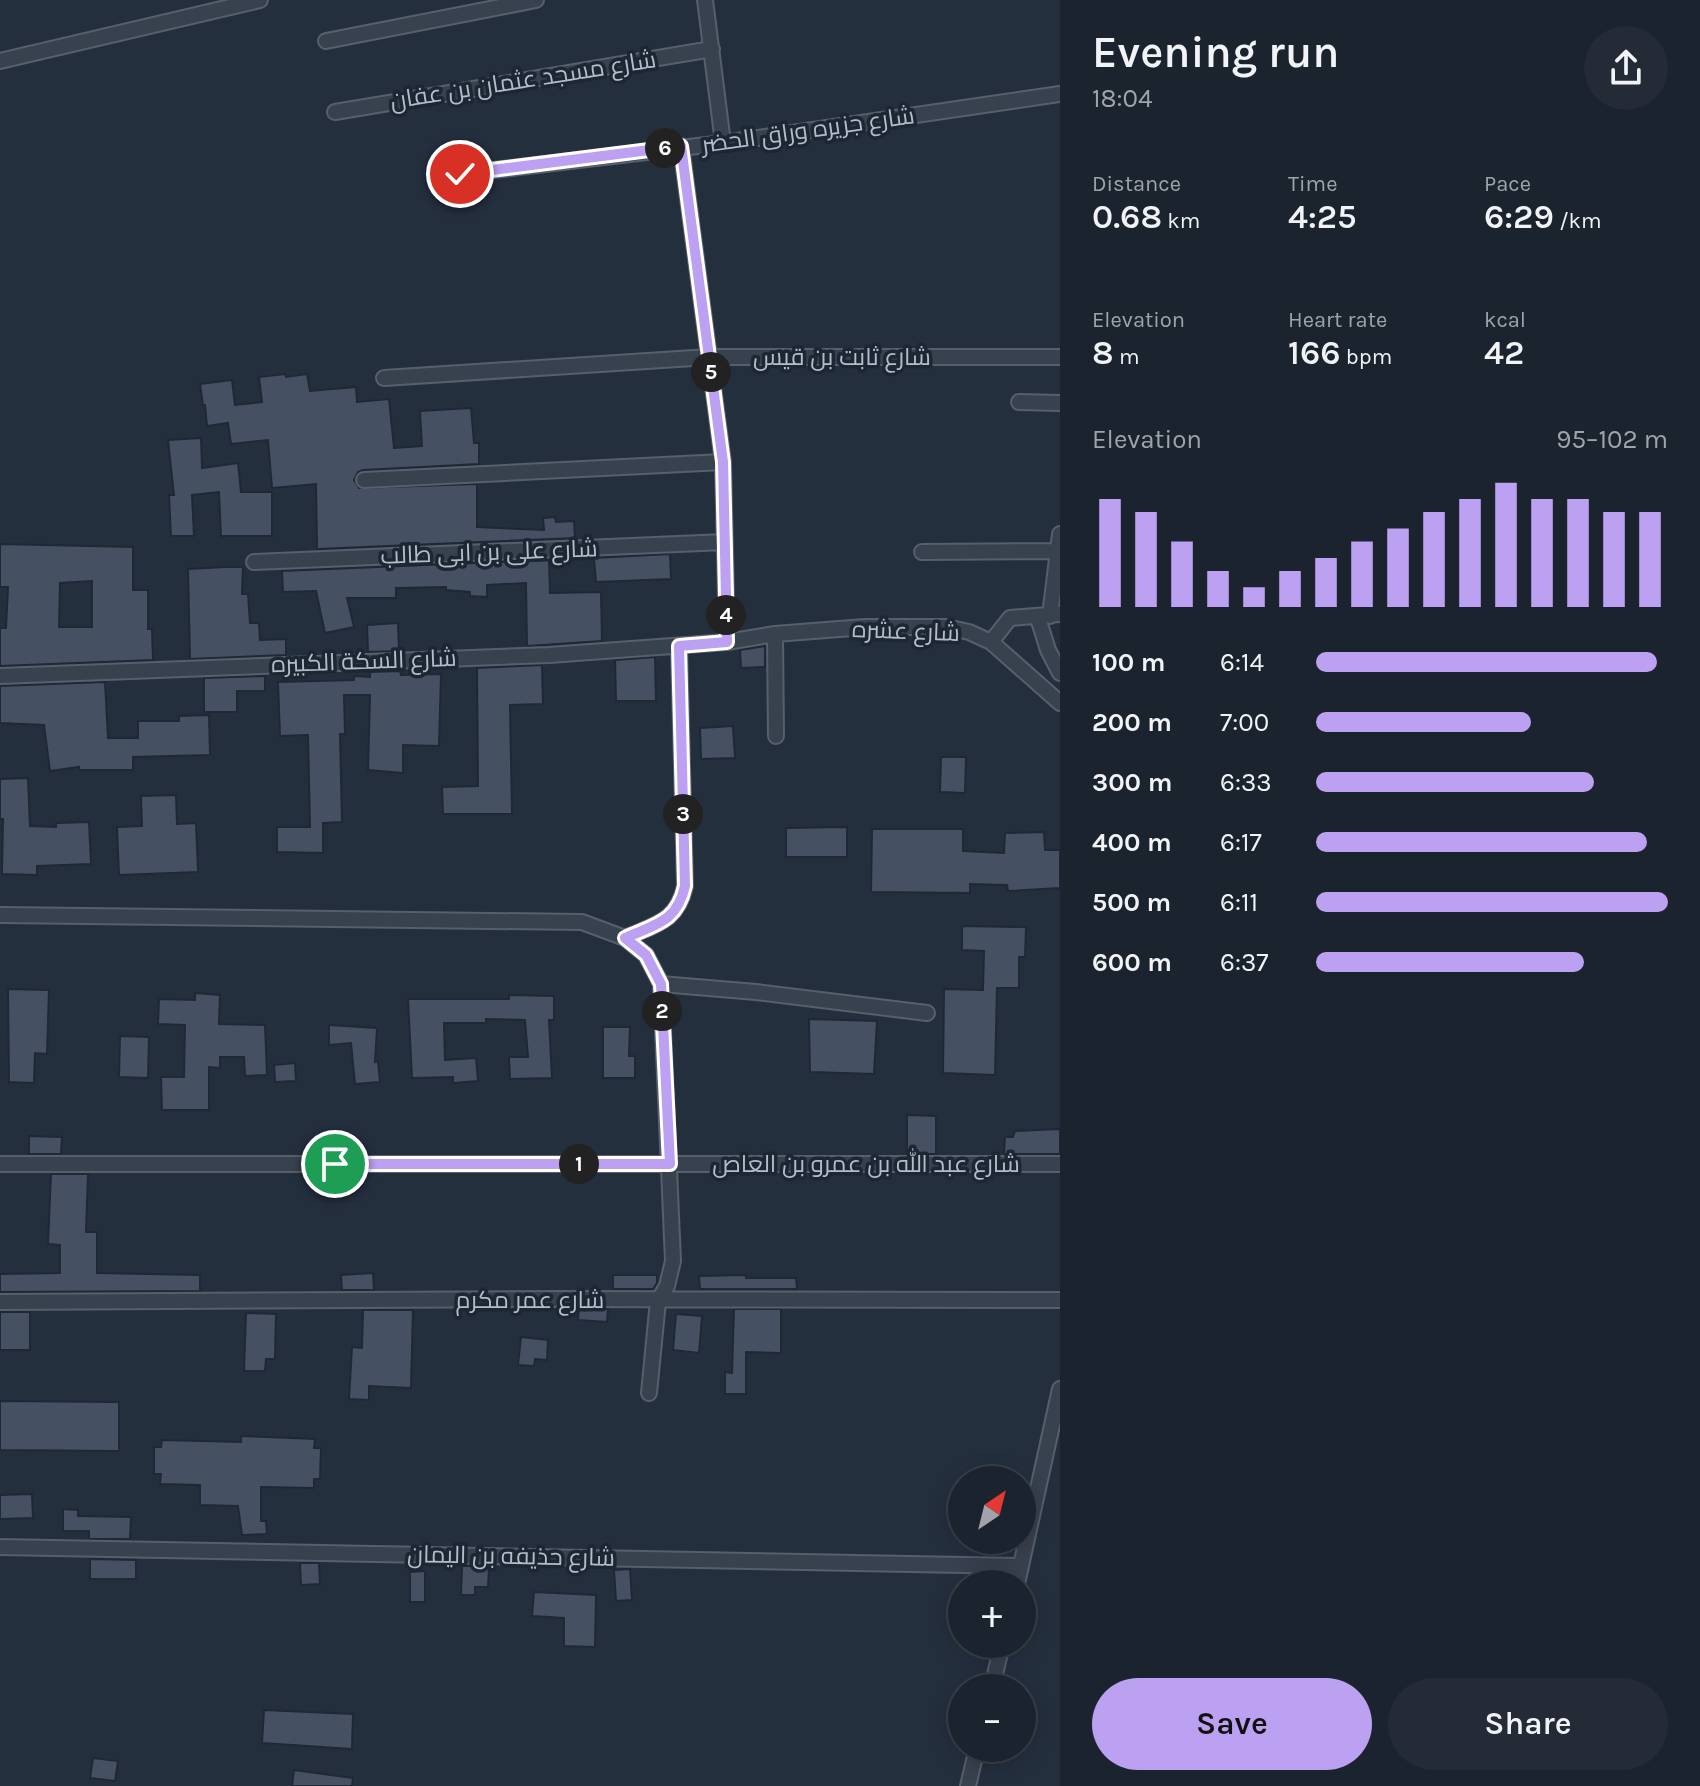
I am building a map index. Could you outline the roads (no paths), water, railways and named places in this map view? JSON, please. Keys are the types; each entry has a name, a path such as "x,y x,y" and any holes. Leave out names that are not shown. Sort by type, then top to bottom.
{"street":[{"path":"0,61 260,0"},
{"path":"326,41 478,6 536,0"},
{"path":"705,0 723,143"},
{"name":"شارع مسجد عثمان بن عفان","path":"335,112 712,49"},
{"name":"شارع جزيره وراق الحضر","path":"460,174 723,143 1060,94"},
{"path":"681,146 723,462 727,642"},
{"name":"شارع ثابت بن قيس","path":"384,378 709,357 1060,357"},
{"path":"1019,402 1060,403"},
{"path":"364,480 723,462"},
{"path":"1060,534 1049,616 1048,650 1060,673"},
{"name":"شارع على بن ابى طالب","path":"254,562 725,542"},
{"path":"922,552 1057,551"},
{"path":"991,642 1010,618 1049,616"},
{"name":"شارع عشره","path":"727,642 775,634 865,627 946,627 969,632 991,642 1060,703"},
{"path":"775,634 776,736"},
{"name":"شارع السكة الكبيره","path":"0,676 549,655 727,642"},
{"path":"625,938 674,914 681,903 685,886 679,646"},
{"path":"0,915 582,922 625,938 646,955 661,984 673,1261 667,1286 658,1301 649,1393"},
{"path":"661,984 927,1013"},
{"name":"شارع عبد الله بن عمرو بن العاص","path":"0,1164 1060,1164"},
{"name":"شارع عمر مكرم","path":"0,1302 1060,1300"},
{"path":"1020,1570 1060,1389"},
{"name":"شارع حذيفه بن اليمان","path":"0,1547 1021,1566"},
{"path":"968,1786 974,1762"}]}
